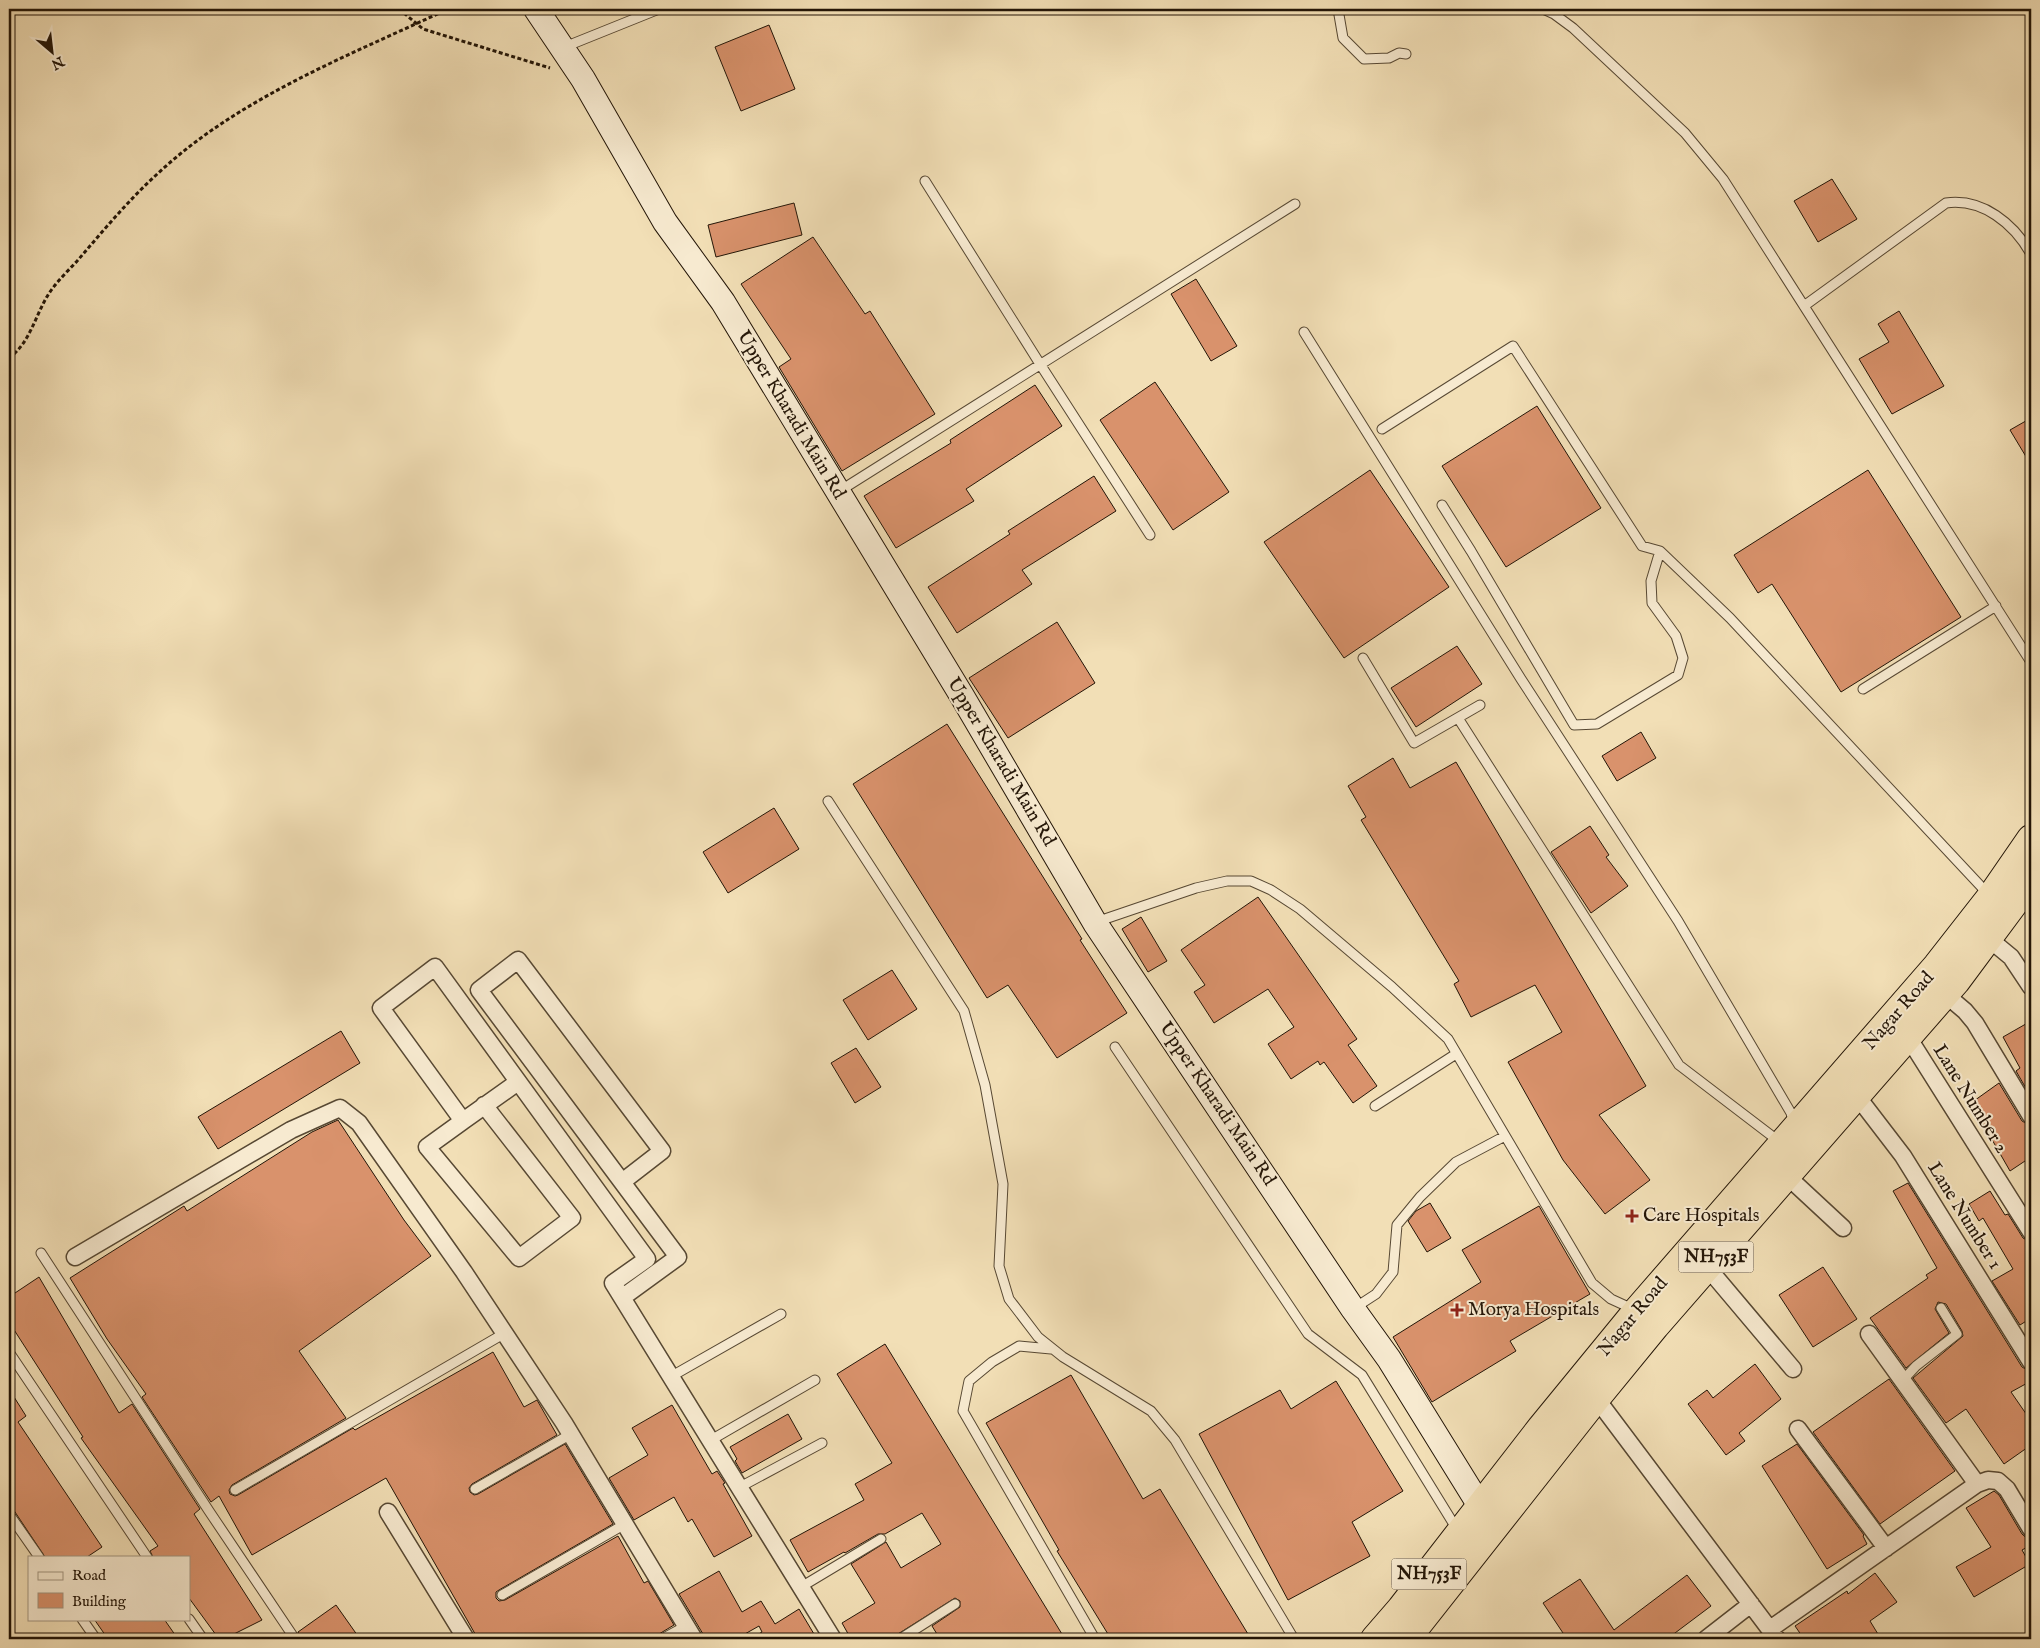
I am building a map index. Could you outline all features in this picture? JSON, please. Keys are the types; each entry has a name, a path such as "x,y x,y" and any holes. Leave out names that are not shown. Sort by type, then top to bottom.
{"highway":[{"name":"Nagar Road","path":"1375,1639 1401,1609 1542,1426 1637,1311 1937,966 1991,897 2031,839"},
{"name":"Nagar Road","path":"1406,1639 1596,1398 1707,1267 1945,994 2030,884"}],"street":[{"name":"Upper Kharadi Main Rd","path":"536,9 583,79 665,222 723,302 962,696 1095,923 1353,1310 1388,1359 1480,1506"},
{"path":"1988,938 2011,957 2031,986"},
{"path":"622,1182 662,1151 518,960 479,990 622,1182 678,1257 623,1297"},
{"path":"463,1121 381,1008 435,967 647,1259 613,1283 833,1639"},
{"path":"1945,994 1965,1011 1975,1023 2031,1116"},
{"name":"Lane Number 2","path":"1908,1037 2031,1232"},
{"path":"484,1105 572,1218 519,1258 427,1147 484,1105 518,1082"},
{"name":"Lane Number 1","path":"1857,1096 1903,1156 2031,1362"},
{"path":"75,1257 291,1130 340,1108 359,1123 464,1272 571,1434 690,1632"},
{"path":"1787,1176 1843,1228"},
{"path":"1707,1267 1793,1369"},
{"path":"1869,1334 1977,1484"},
{"path":"1596,1398 1773,1634 1886,1548 1977,1484 1988,1480 1998,1480 2006,1489 2031,1529"},
{"path":"1798,1429 1886,1548"},
{"path":"388,1512 466,1639"},
{"path":"1706,1639 1751,1604"}],"lane":[{"path":"562,48 659,9"},
{"path":"1338,9 1343,38 1364,59 1389,58 1399,53 1406,54"},
{"path":"1543,9 1554,14 1573,28 1685,133 1723,179 2031,662"},
{"path":"925,181 1150,534"},
{"path":"1804,306 1946,204 1960,201 1980,207 2002,218 2021,236 2031,254"},
{"path":"838,492 1295,204"},
{"path":"1304,332 1521,679 1678,921 1790,1113 1789,1137"},
{"path":"1382,429 1513,346 1642,546 1660,551 1743,631 1991,897"},
{"path":"1442,505 1574,725 1597,724 1678,675 1682,658 1676,636 1652,603 1651,581 1660,551"},
{"path":"1863,689 1996,606"},
{"path":"1363,658 1414,743 1480,705"},
{"path":"1458,718 1679,1065 1789,1137"},
{"path":"828,801 964,1011 985,1085 1003,1184 999,1266 1009,1299 1038,1337 1052,1349 1151,1411 1163,1425 1175,1440 1293,1639"},
{"path":"1095,923 1196,888 1227,881 1250,881 1271,890 1292,904 1322,927 1424,1015 1448,1039 1592,1284 1611,1299 1637,1311"},
{"path":"1115,1047 1308,1334 1362,1375 1459,1534"},
{"path":"1376,1106 1456,1054"},
{"path":"1353,1310 1376,1294 1393,1272 1397,1225 1420,1197 1456,1162 1505,1136"},
{"path":"41,1253 295,1639"},
{"path":"1903,1380 1916,1366 1956,1334 1941,1308"},
{"path":"672,1376 781,1314"},
{"path":"235,1490 504,1333"},
{"path":"1052,1349 1019,1346 992,1362 970,1381 963,1411 1095,1639"},
{"path":"9,1352 146,1556"},
{"path":"711,1440 815,1380"},
{"path":"476,1488 571,1434"},
{"path":"740,1487 822,1443"},
{"path":"9,1514 38,1556"},
{"path":"502,1595 625,1524"},
{"path":"801,1587 881,1539"},
{"path":"900,1639 955,1604"},
{"path":"83,1620 96,1639"},
{"path":"190,1620 203,1639"},
{"path":"662,1639 690,1632"}],"path":[{"path":"399,9 423,28 583,79"},
{"path":"9,358 19,351 48,294 154,177 200,139 254,102 303,76 448,9"}],"building":[{"path":"769,25 795,89 741,111 715,47"},
{"path":"1832,179 1857,219 1818,242 1794,201"},
{"path":"794,203 802,235 716,257 708,225"},
{"path":"813,237 865,314 870,311 935,414 842,471 779,367 791,359 741,284"},
{"path":"1196,279 1237,346 1211,361 1171,294"},
{"path":"1899,311 1944,386 1892,414 1859,359 1889,342 1878,324"},
{"path":"1155,382 1229,492 1173,530 1100,420"},
{"path":"1035,385 1062,426 966,489 974,501 896,548 864,496 951,443 950,440"},
{"path":"1537,406 1601,508 1506,567 1442,466"},
{"path":"2031,418 2031,465 2010,430"},
{"path":"1370,470 1449,587 1344,658 1264,542"},
{"path":"1868,470 1961,617 1841,692 1772,584 1758,593 1734,555"},
{"path":"1094,476 1116,511 1022,570 1032,584 957,633 928,587 1010,534 1008,531"},
{"path":"1057,622 1095,683 1008,738 969,678"},
{"path":"1457,646 1482,684 1416,727 1391,688"},
{"path":"947,724 1127,1013 1057,1058 1008,985 987,998 853,784"},
{"path":"1641,732 1656,758 1617,781 1602,756"},
{"path":"1393,758 1410,788 1456,762 1646,1086 1599,1115 1650,1180 1605,1214 1563,1160 1508,1062 1562,1032 1535,985 1471,1017 1454,984 1459,981 1361,820 1366,817 1348,786"},
{"path":"774,808 799,849 728,893 703,852"},
{"path":"1590,826 1609,855 1606,857 1628,886 1591,913 1551,852"},
{"path":"1258,897 1357,1039 1348,1045 1377,1086 1353,1103 1324,1062 1320,1065 1318,1061 1291,1079 1268,1044 1294,1027 1268,989 1214,1023 1194,992 1205,985 1181,950"},
{"path":"1141,917 1167,961 1148,972 1122,929"},
{"path":"892,970 917,1009 868,1040 843,1000"},
{"path":"2031,1021 2031,1097 2016,1071 2020,1068 2003,1037"},
{"path":"341,1031 360,1063 218,1149 198,1117"},
{"path":"856,1048 881,1087 855,1103 831,1063"},
{"path":"1999,1083 2022,1121 2031,1126 2031,1157 2010,1171 1971,1103"},
{"path":"338,1120 404,1220 431,1256 299,1351 346,1418 232,1485 229,1490 230,1494 238,1495 353,1428 355,1430 493,1352 524,1407 537,1400 557,1435 472,1484 469,1488 470,1492 474,1495 478,1494 565,1444 613,1524 499,1590 496,1592 496,1598 499,1601 505,1600 618,1536 644,1583 648,1581 674,1625 659,1634 656,1639 478,1639 386,1478 252,1555 219,1496 211,1502 142,1397 146,1394 107,1339 70,1278 184,1206 187,1211 312,1132"},
{"path":"1908,1183 2022,1367 2031,1372 2031,1381 2011,1392 2031,1421 2031,1445 2004,1464 1966,1409 1946,1423 1913,1378 1963,1336 1946,1304 1938,1302 1935,1309 1949,1333 1906,1368 1870,1318 1928,1278 1926,1275 1937,1268 1893,1191"},
{"path":"1990,1191 2005,1215 2008,1214 2023,1238 2031,1242 2031,1318 2020,1325 1992,1281 2013,1269 1983,1218 1979,1221 1969,1204"},
{"path":"1430,1203 1451,1238 1427,1252 1408,1221 1416,1211"},
{"path":"1539,1206 1590,1294 1510,1341 1516,1351 1432,1402 1393,1337 1481,1282 1462,1250"},
{"path":"1823,1267 1857,1319 1813,1347 1779,1295"},
{"path":"39,1277 119,1413 132,1404 200,1509 194,1514 262,1620 224,1639 219,1639 190,1599 190,1556 152,1556 150,1551 158,1546 81,1438 83,1437 9,1322 9,1297"},
{"path":"885,1344 1065,1639 940,1639 932,1626 960,1607 960,1601 955,1598 890,1639 851,1639 842,1623 875,1603 851,1564 886,1542 901,1568 941,1544 922,1513 885,1534 878,1534 808,1572 790,1540 864,1500 855,1484 892,1463 837,1374"},
{"path":"1755,1364 1781,1399 1739,1433 1745,1441 1726,1455 1688,1404 1707,1390 1713,1398"},
{"path":"1071,1375 1143,1499 1160,1489 1251,1639 1111,1639 1057,1551 1059,1550 986,1423"},
{"path":"1889,1379 1955,1471 1880,1524 1813,1432"},
{"path":"1336,1381 1403,1491 1352,1522 1370,1556 1288,1600 1199,1434 1280,1390 1291,1409"},
{"path":"9,1389 26,1416 18,1422 102,1547 88,1556 44,1556 9,1503"},
{"path":"672,1405 712,1474 717,1471 725,1483 723,1484 752,1536 714,1557 692,1519 688,1522 674,1497 634,1520 609,1478 648,1455 632,1428"},
{"path":"788,1414 802,1439 742,1473 730,1447"},
{"path":"1797,1444 1864,1535 1867,1544 1827,1569 1762,1466"},
{"path":"1994,1491 1999,1495 2022,1534 2031,1542 2031,1545 2022,1550 2030,1564 1974,1597 1956,1567 1991,1547 1966,1508"},
{"path":"719,1571 742,1612 761,1601 775,1624 799,1609 817,1639 750,1639 762,1632 759,1626 736,1639 704,1639 703,1634 679,1594"},
{"path":"1875,1573 1897,1602 1870,1621 1881,1639 1804,1639 1795,1626 1847,1591 1848,1594"},
{"path":"1687,1575 1711,1606 1667,1639 1567,1639 1543,1603 1580,1579 1614,1630"},
{"path":"336,1605 360,1639 301,1639 298,1632"},
{"path":"95,1620 165,1620 178,1639 108,1639"}],"place":[{"name":"Care Hospitals","path":"1632,1216"},
{"name":"Morya Hospitals","path":"1457,1310"}]}
